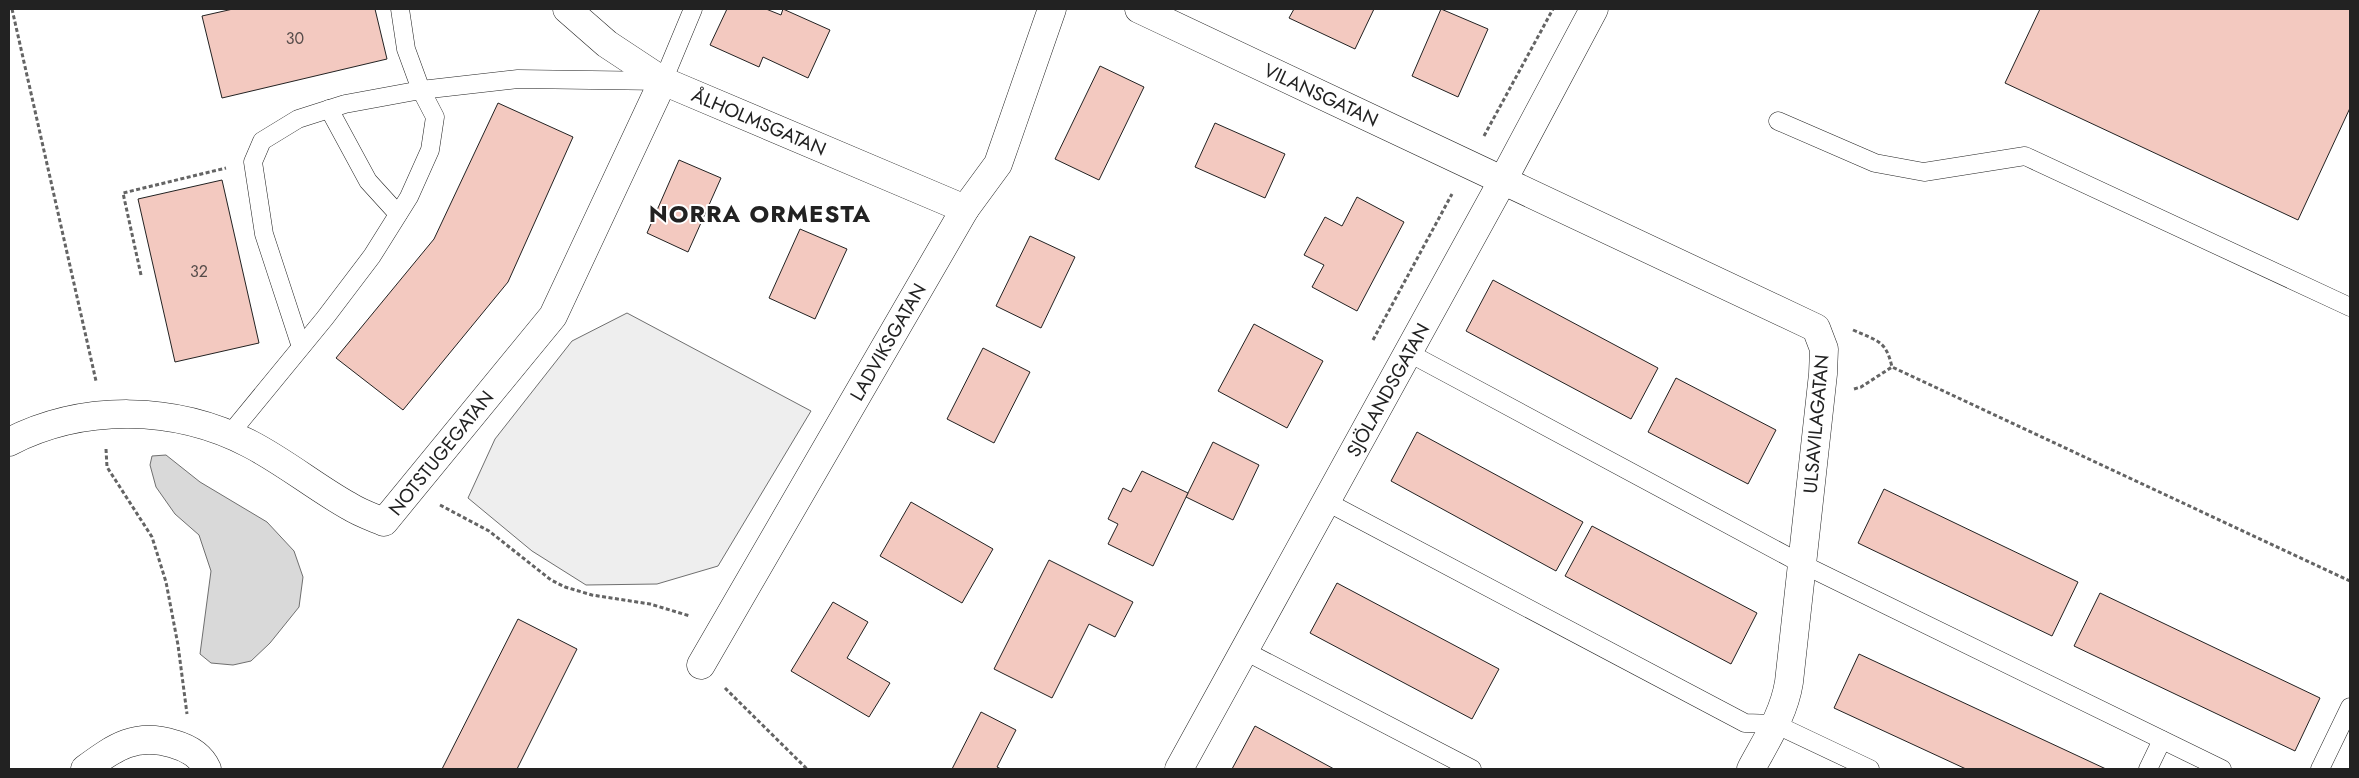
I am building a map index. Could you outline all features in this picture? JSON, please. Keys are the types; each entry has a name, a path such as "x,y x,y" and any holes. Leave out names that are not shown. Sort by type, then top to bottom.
{"street":[{"name":"ÅLHOLMSGATAN","path":"567,9 607,44 662,81 965,209"},
{"name":"LADVIKSGATAN","path":"701,665 965,209 998,164 1052,9"},
{"name":"VILANSGATAN","path":"1139,9 1503,180"},
{"name":"SJÖLANDSGATAN","path":"1179,769 1409,353 1594,9"},
{"name":"NOTSTUGEGATAN","path":"9,442 62,421 103,414 121,412 186,422 229,435 271,456 349,506 384,522 553,316 662,81"},
{"name":"ULSAVILAGATAN","path":"1503,180 1807,322 1816,328 1824,349 1823,374 1787,697 1776,724 1751,769"},
{"path":"85,769 111,750 135,740 160,739 186,747 203,761 207,769"}],"lane":[{"path":"229,435 372,256 409,196 430,150 435,117 421,90 406,49 400,9"},
{"path":"300,348 264,234 253,162 262,141 298,119 328,109 421,90 518,80 662,81 693,9"},
{"path":"328,109 368,181 398,214"},
{"path":"1778,122 1875,163 1924,172 2025,156 2350,307"},
{"path":"1409,353 1802,564 2222,769"},
{"path":"1327,502 1744,723 1776,724 1870,769"},
{"path":"1245,651 1472,769"},
{"path":"2320,769 2350,707"},
{"path":"2148,769 2162,740"}],"path":[{"path":"12,9 103,414 107,467 152,538 166,582 178,645 189,730 186,747"},
{"path":"1489,127 1523,144"},
{"path":"141,274 123,193 253,162"},
{"path":"1847,327 1883,344 1889,352 1892,367 2350,581"},
{"path":"411,490 489,532 551,580 565,587 592,595 650,604 724,625"},
{"path":"701,665 807,769"}],"shaded area":[{"path":"627,313 811,411 718,566 657,584 586,585 532,551 468,498 495,439 572,341"},
{"path":"166,455 200,482 267,522 294,551 303,577 299,607 270,643 251,661 233,665 211,663 200,654 211,571 199,535 175,514 156,487 150,465 152,456"}],"building":[{"path":"233,9 375,9 387,59 222,98 202,16"},
{"path":"727,9 766,9 781,15 783,9 830,30 808,78 763,57 759,67 710,45"},
{"path":"1294,9 1374,9 1355,49 1289,18"},
{"path":"1441,9 1488,29 1458,97 1412,76"},
{"path":"2040,9 2350,9 2350,108 2298,220 2005,83"},
{"path":"1100,66 1144,87 1099,180 1055,159"},
{"path":"498,103 573,137 508,282 403,410 336,358 434,239"},
{"path":"1215,123 1285,154 1265,198 1195,167"},
{"path":"679,160 721,178 688,252 647,233"},
{"path":"222,180 259,343 175,362 138,199"},
{"path":"1357,197 1404,222 1357,311 1312,287 1324,265 1304,255 1325,217 1342,226"},
{"path":"800,229 847,249 815,319 769,298"},
{"path":"1030,236 1075,257 1041,328 996,306"},
{"path":"1493,280 1658,368 1631,419 1466,331"},
{"path":"1254,324 1323,361 1287,428 1218,391"},
{"path":"983,348 1030,372 994,443 947,419"},
{"path":"1676,378 1776,430 1748,484 1648,432"},
{"path":"1417,432 1583,522 1556,571 1391,481"},
{"path":"1213,442 1259,465 1233,520 1186,497"},
{"path":"1142,471 1188,493 1153,566 1108,544 1118,524 1108,519 1123,488 1131,492"},
{"path":"1884,489 2078,582 2052,636 1858,543"},
{"path":"911,502 993,549 962,603 880,556"},
{"path":"1592,526 1757,613 1731,664 1565,576"},
{"path":"1049,560 1133,602 1115,637 1089,624 1052,698 994,669"},
{"path":"1337,583 1499,669 1472,719 1310,633"},
{"path":"2100,593 2320,698 2295,751 2074,646"},
{"path":"833,602 868,622 847,658 890,683 869,717 791,671"},
{"path":"518,619 577,649 517,769 442,769"},
{"path":"1859,654 2106,769 1966,769 1834,708"},
{"path":"981,712 1016,730 997,767 1001,769 952,769"},
{"path":"1255,726 1334,769 1232,769"}],"district":[{"name":"NORRA ORMESTA","path":"760,213"}]}
